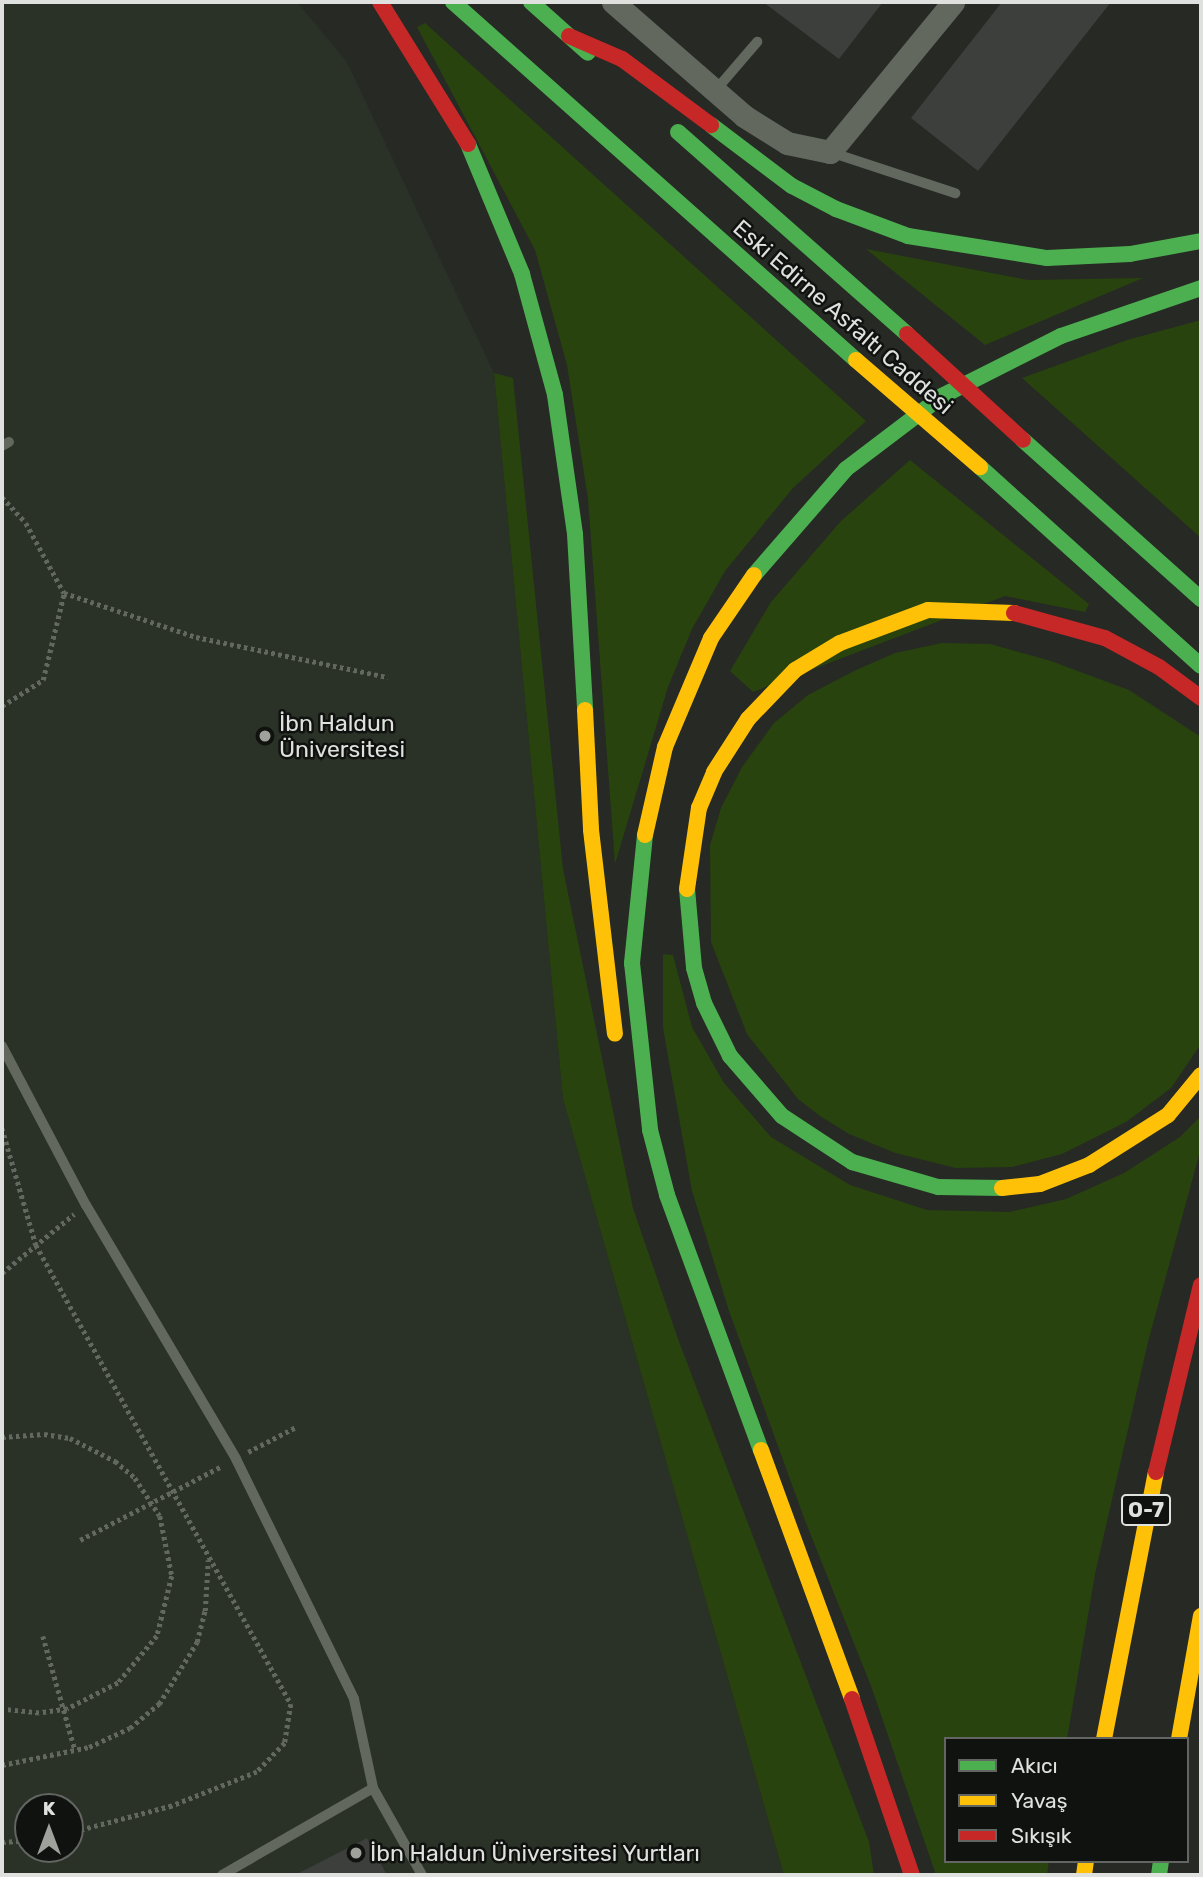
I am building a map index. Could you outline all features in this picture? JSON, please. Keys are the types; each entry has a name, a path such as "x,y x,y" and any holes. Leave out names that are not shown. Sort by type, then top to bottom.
{"highway":[{"path":"380,2 431,78 484,177 522,274 547,357 575,534 591,830 602,950 618,1054"},
{"name":"Eski Edirne Asfaltı Caddesi","path":"453,2 1201,666"},
{"path":"531,2 610,72"},
{"path":"569,36 622,59 792,186 836,209 908,236 968,249 1047,258 1130,254 1201,241"},
{"name":"Eski Edirne Asfaltı Caddesi","path":"662,118 1201,599"},
{"path":"912,1875 876,1761 667,1195 650,1130 637,1039 632,963 647,816 665,747 711,638 771,550 846,469 942,397 1001,364 1061,336 1201,288"},
{"path":"1167,568 1201,588"},
{"path":"1201,698 1159,667 1105,638 1057,622 967,608 928,610 886,623 840,643 796,670 748,719 714,772 699,808 686,879 694,968 704,1003 730,1056 782,1116 852,1162 938,1187 988,1190 1040,1184 1089,1165 1127,1143 1168,1115 1201,1076"},
{"path":"630,1118 638,1156"},
{"name":"O-7","path":"1104,1737 1143,1527 1201,1284"},
{"path":"758,1493 876,1761"},
{"path":"1179,1737 1201,1616"}],"street":[{"path":"613,2 715,91 787,143 830,152 953,2"}],"lane":[{"path":"715,91 757,42"},
{"path":"830,152 955,193"},
{"path":"2,1046 86,1205 236,1459 354,1699 373,1788 422,1875"},
{"path":"222,1875 373,1788"}],"path":[{"path":"2,497 26,523 64,593 43,680 2,706"},
{"path":"64,593 196,637 388,677"},
{"path":"2,1128 36,1245 291,1704 285,1743 257,1772 172,1806 84,1829"},
{"path":"2,1273 86,1205"},
{"path":"80,1540 296,1427"},
{"path":"2,1437 44,1434 93,1447 135,1478 152,1502 167,1536 172,1576 157,1636 118,1683 66,1709 39,1713 2,1709"},
{"path":"2,1765 75,1751 130,1728 159,1704 181,1675 197,1642 205,1611 208,1557"},
{"path":"43,1636 66,1709 75,1751"}],"shaded area":[{"name":"İbn Haldun Üniversitesi","path":"2,2 297,2 347,62 494,373 563,1099 784,1875 2,1875"}],"green space":[{"path":"425,23 866,421 793,488 725,571 692,629 668,687 615,864 588,499 567,365 535,250 417,27"},
{"path":"866,249 1028,280 1143,278 985,345"},
{"path":"1201,320 1201,538 1022,378 1127,340"},
{"path":"494,373 513,378 563,869 633,1208 678,1339 869,1842 874,1875 784,1875 563,1099"},
{"path":"910,460 1089,604 1085,612 1005,596 753,692 730,671 771,602 841,521"},
{"path":"942,643 990,644 1051,661 1129,690 1201,737 1201,1044 1171,1088 1126,1122 1062,1154 1012,1167 956,1168 895,1153 849,1134 820,1116 798,1099 747,1034 711,942 710,845 721,808 742,767 774,723 808,695 854,671 895,653"},
{"path":"663,954 673,955 692,1027 724,1083 771,1137 850,1185 927,1210 1009,1212 1066,1199 1124,1173 1180,1137 1201,1116 1201,1148 1148,1342 1095,1574 1067,1737 944,1737 944,1863 1049,1863 1047,1875 936,1875 871,1686 804,1518 729,1311 692,1191 663,1028"}],"building":[{"path":"763,2 883,2 839,59"},
{"path":"1002,2 1111,2 978,171 911,118"},
{"name":"İbn Haldun Üniversitesi Yurtları","path":"367,1838 387,1875 295,1875"}],"traffic: fast":[{"path":"453,2 856,360"},
{"path":"531,2 588,53"},
{"path":"711,125 792,186 836,209 908,236 1047,258 1130,254 1201,241"},
{"path":"678,132 907,334"},
{"path":"468,144 522,274 555,395 575,534 585,710"},
{"path":"754,575 846,469 942,396 1061,336 1201,288"},
{"path":"1023,440 1201,599"},
{"path":"980,467 1201,666"},
{"path":"645,835 632,963 650,1130 667,1195 761,1450"},
{"path":"687,889 694,968 704,1003 730,1056 782,1116 852,1162 938,1187 1002,1188"},
{"path":"1159,1875 1161,1863"}],"traffic: slow":[{"path":"856,360 980,467"},
{"path":"645,835 665,747 711,638 754,575"},
{"path":"687,889 699,808 714,772 748,719 795,670 840,643 928,610 1014,613"},
{"path":"585,710 591,830 615,1034"},
{"path":"1002,1188 1040,1184 1089,1165 1168,1115 1201,1075"},
{"path":"761,1450 852,1699"},
{"path":"1104,1737 1156,1472"},
{"path":"1179,1737 1201,1616"},
{"path":"1084,1875 1086,1863"}],"traffic: jam":[{"path":"380,2 468,144"},
{"path":"569,36 622,59 711,125"},
{"path":"907,334 1023,440"},
{"path":"1014,613 1105,638 1159,667 1201,698"},
{"path":"1156,1472 1201,1285"},
{"path":"852,1699 912,1875"}],"place":[{"name":"İbn Haldun Üniversitesi","path":"265,736"},
{"name":"İbn Haldun Üniversitesi Yurtları","path":"356,1853"}]}
